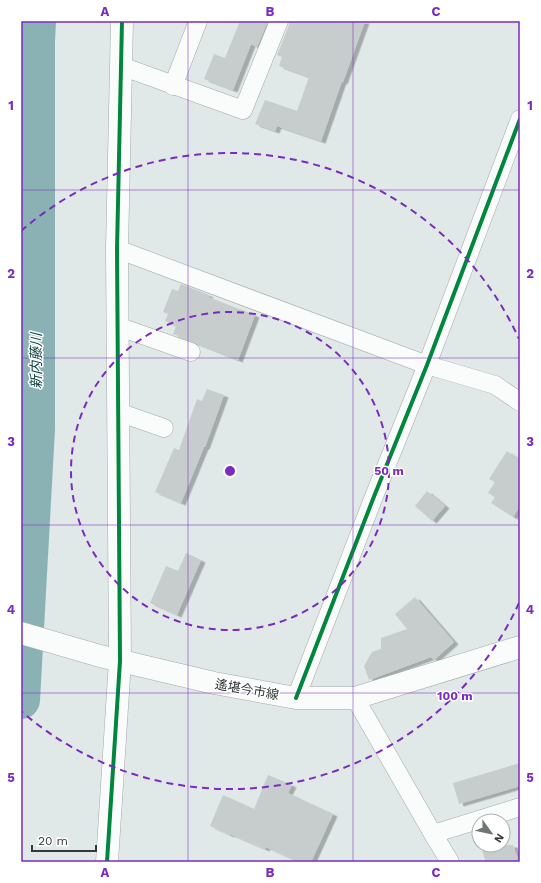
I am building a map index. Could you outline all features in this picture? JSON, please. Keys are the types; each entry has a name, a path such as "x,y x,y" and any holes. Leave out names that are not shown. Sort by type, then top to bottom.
{"street":[{"path":"107,862 110,658 118,412 117,249 122,21"},
{"path":"173,86 198,21"},
{"path":"121,66 243,110 279,21"},
{"path":"296,698 372,498 426,365 520,119"},
{"path":"117,249 426,365 495,385 520,402"},
{"path":"117,326 191,352"},
{"path":"118,412 164,428"},
{"name":"遙堪今市線","path":"21,634 110,658 214,683 296,698 355,698 520,647"},
{"path":"355,698 450,862"},
{"path":"433,834 520,807"}],"building":[{"path":"240,21 268,21 257,47 251,44 233,90 204,79 214,54 225,58"},
{"path":"289,21 365,21 321,141 277,126 275,131 255,124 265,100 297,111 309,77 279,66 282,57 277,55 289,25"},
{"path":"181,284 209,295 208,297 255,315 238,360 173,334 176,326 165,321 168,314 163,312 172,289 178,291"},
{"path":"207,389 224,395 205,447 181,503 155,492 174,448 179,450 197,399 202,401"},
{"path":"507,451 520,460 520,506 513,517 491,503 495,497 488,493 495,482 489,479"},
{"path":"427,491 445,506 432,521 415,506"},
{"path":"186,553 201,560 177,615 150,603 166,566 178,571"},
{"path":"415,597 454,642 434,660 431,657 369,680 364,666 372,652 381,649 381,638 407,629 395,614"},
{"path":"520,763 520,786 459,804 453,783"},
{"path":"268,775 292,785 288,793 333,814 311,862 299,862 266,847 265,849 210,826 223,795 254,809"},
{"path":"511,845 513,845 518,859 508,862 486,862 483,853 511,853"}],"waterway":[{"name":"新内藤川","path":"21,700 36,429 37,21"},
{"path":"21,428 36,429"}],"cycle path":[{"path":"107,862 120,661 117,249 122,21"},
{"path":"296,698 427,365 520,119"}]}
